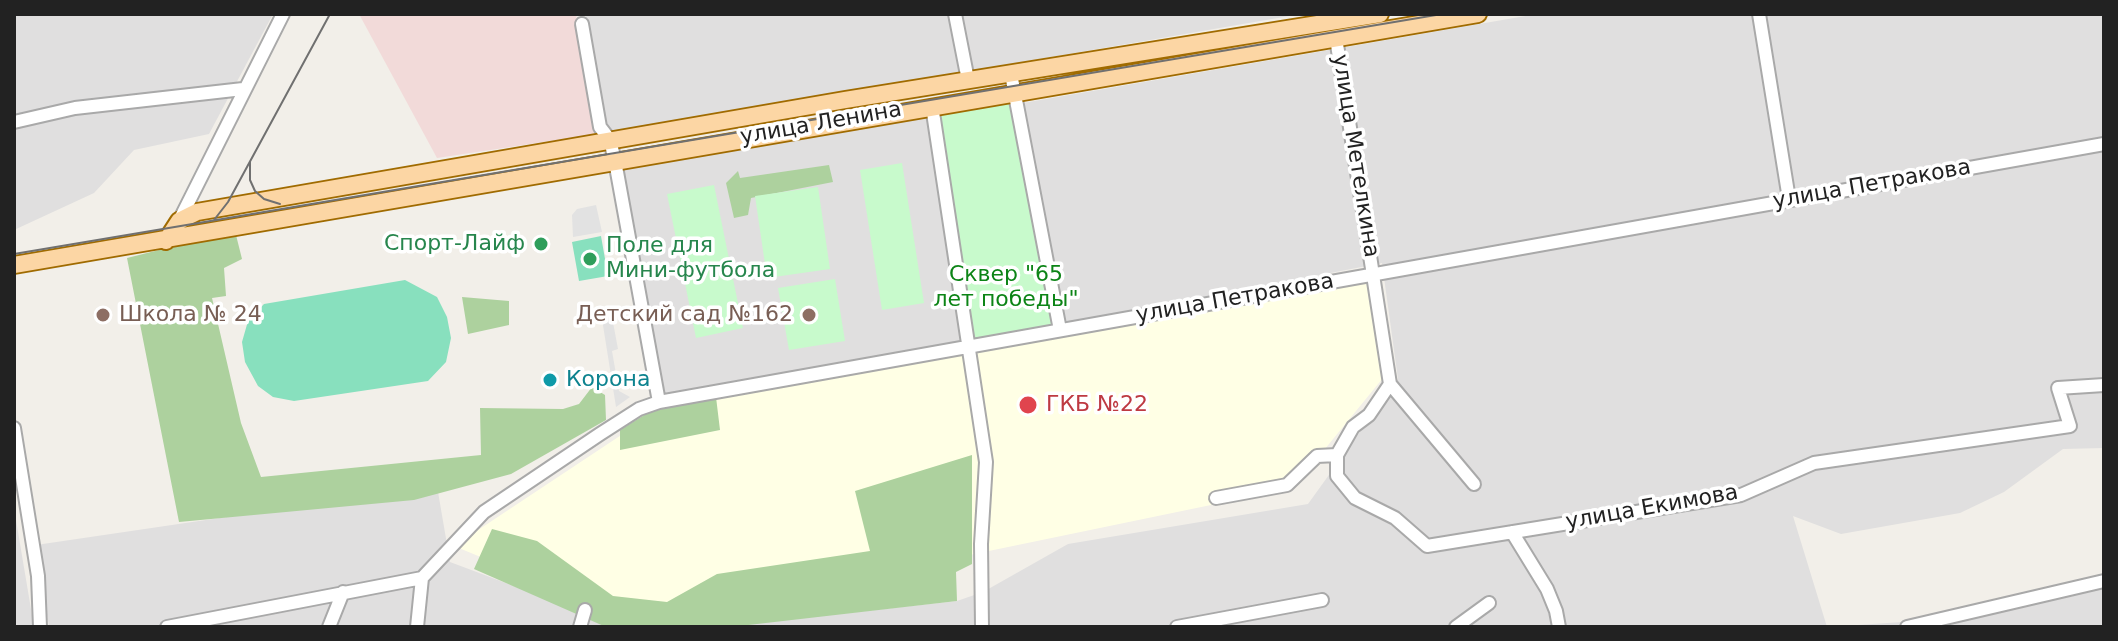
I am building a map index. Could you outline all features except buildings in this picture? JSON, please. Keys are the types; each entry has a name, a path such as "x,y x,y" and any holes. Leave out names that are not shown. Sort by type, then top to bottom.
{"main road":[{"name":"улица Ленина","path":"179,221 209,210 610,140 1380,14"},
{"name":"улица Ленина","path":"14,265 1478,14"},
{"path":"166,241 179,221"}],"street":[{"path":"179,221 283,14"},
{"path":"955,14 968,80"},
{"path":"1759,14 1789,199"},
{"path":"582,24 600,127 610,140 615,161 659,402"},
{"name":"улица Метелкина","path":"1336,38 1390,384"},
{"path":"1011,74 1060,330"},
{"path":"14,122 90,106 243,89"},
{"path":"932,106 986,462 981,544 982,627"},
{"name":"улица Петракова","path":"422,578 484,512 639,409 659,402 2104,144"},
{"path":"195,187 209,210"},
{"path":"1216,498 1287,485 1317,456 1337,455 1353,427 1369,415 1390,384 1474,484"},
{"name":"улица Екимова","path":"1337,455 1337,476 1355,498 1395,518 1427,546 1741,495 1814,463 2070,426 2058,388 2104,385"},
{"path":"14,428 20,508 38,576 40,627"},
{"path":"1512,532 1547,589 1559,627"},
{"path":"167,627 200,624 422,578 417,627"},
{"path":"1907,627 2104,581"},
{"path":"329,627 343,592"},
{"path":"1177,627 1322,600"},
{"path":"1456,627 1489,603"},
{"path":"580,627 585,610"}],"shaded area":[{"path":"14,14 273,14 209,134 134,150 94,193 14,230"},
{"path":"359,14 576,14 597,134 437,158"},
{"path":"585,14 1301,14 616,132 608,128"},
{"path":"1537,14 2104,14 2104,448 2063,449 2004,492 1960,513 1841,534 1793,516 1827,627 718,627 957,601 983,592 1068,544 1308,504 1398,379 1382,263 1063,325 1023,103"},
{"path":"926,112 963,343 663,397 615,167"},
{"path":"596,205 602,232 573,237 572,215 577,209"},
{"path":"1366,280 1383,378 1293,488 955,558 650,627 454,546 662,408"},
{"path":"612,317 618,349 612,351 619,391 630,397 616,407 602,319"},
{"path":"437,486 450,562 623,627 49,627 36,545"},
{"path":"14,508 34,627 14,627"},
{"path":"2104,579 2104,627 1828,627 1932,620"}],"green space":[{"name":"Сквер \"65 лет победы\"","path":"1016,99 1056,324 970,339 935,112"},
{"path":"902,163 924,303 882,310 860,170"},
{"path":"829,165 833,182 751,198 748,215 734,218 726,183 738,171 740,178"},
{"path":"714,185 743,328 696,338 667,194"},
{"path":"818,187 830,269 767,278 755,196"},
{"path":"235,231 242,259 224,268 226,296 212,298 241,423 261,477 481,455 480,408 563,409 579,404 592,387 605,395 606,420 511,474 414,500 179,522 127,258"},
{"name":"Поле для Мини-футбола","path":"601,236 608,276 579,281 572,242"},
{"path":"835,279 845,341 789,350 778,288"},
{"path":"405,280 437,297 447,317 451,338 446,362 428,381 294,401 273,397 258,386 245,362 242,342 248,321 264,304"},
{"path":"462,297 509,301 509,325 468,334"},
{"path":"716,397 720,430 620,450 620,430 659,406"},
{"path":"972,455 972,564 956,572 957,601 731,627 606,627 474,569 492,529 537,541 613,596 667,602 717,574 870,551 855,491"}],"tram line":[{"path":"214,220 228,202 330,14"},
{"path":"14,254 1442,14"},
{"path":"250,162 250,180 255,191 264,199 280,204"}],"place":[{"name":"Спорт-Лайф","path":"541,244"},
{"name":"Поле для Мини-футбола","path":"590,259"},
{"name":"Школа № 24","path":"103,315"},
{"name":"Детский сад №162","path":"809,315"},
{"name":"Корона","path":"550,380"},
{"name":"ГКБ №22","path":"1028,405"}]}
